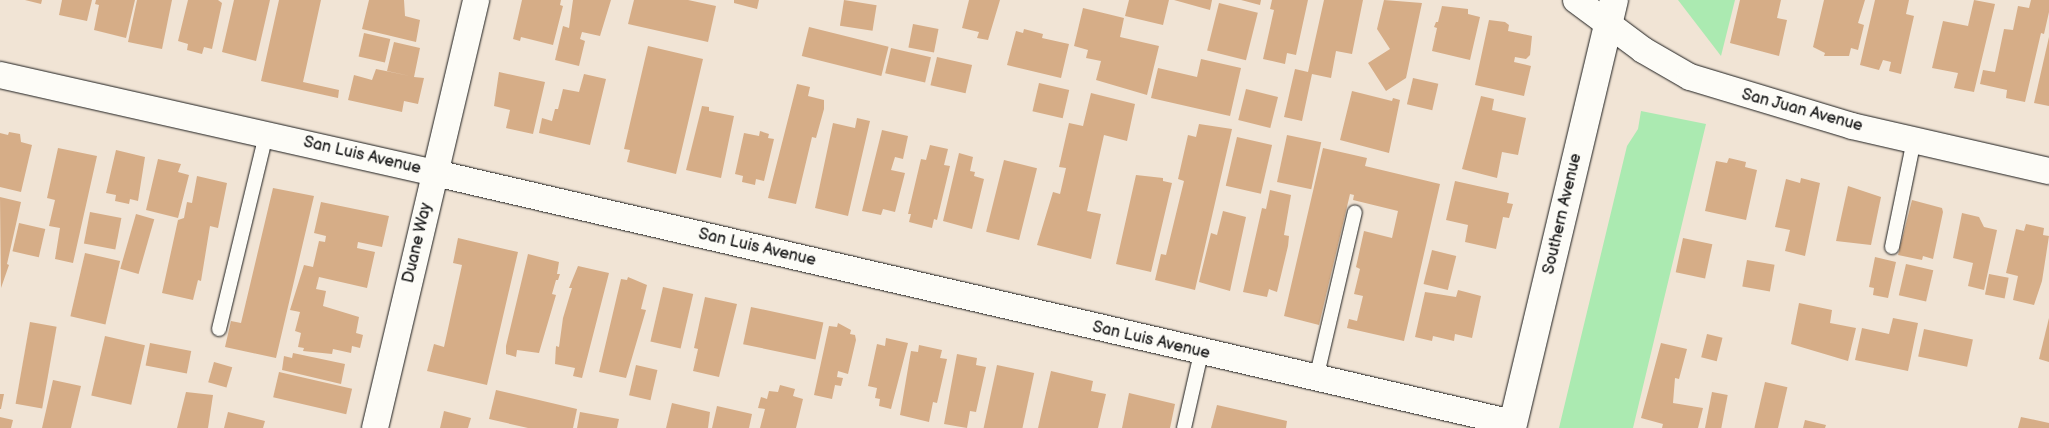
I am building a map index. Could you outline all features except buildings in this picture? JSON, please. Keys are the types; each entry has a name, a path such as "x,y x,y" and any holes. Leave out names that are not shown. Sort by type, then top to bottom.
{"street":[{"name":"Duane Way","path":"375,428 476,0"},
{"name":"San Juan Avenue","path":"1576,0 1611,12 1643,50 1690,77 1824,118 2049,171"},
{"name":"Southern Avenue","path":"1512,426 1611,12"},
{"name":"San Luis Avenue","path":"0,75 435,172 1512,426"}],"lane":[{"path":"219,329 266,135"},
{"path":"1892,248 1914,140"},
{"path":"1316,379 1354,212"},
{"path":"1184,428 1201,353"}],"green space":[{"path":"1678,0 1735,0 1721,56"},
{"path":"1641,111 1706,124 1633,428 1559,428 1627,146 1638,129"}]}
